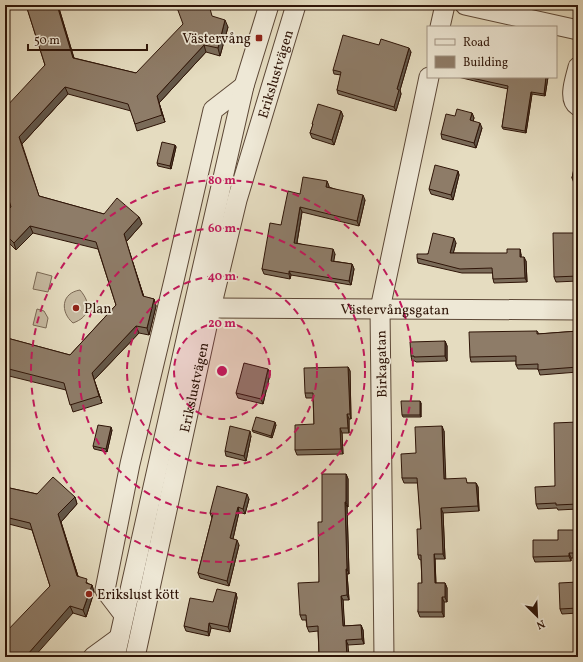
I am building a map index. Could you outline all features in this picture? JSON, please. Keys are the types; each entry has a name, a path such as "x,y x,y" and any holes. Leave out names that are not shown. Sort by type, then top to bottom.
{"street":[{"name":"Erikslustvägen","path":"114,657 244,86 270,5"},
{"name":"Erikslustvägen","path":"135,657 211,308 237,200 296,5"},
{"path":"440,26 445,5"},
{"path":"465,5 578,30"},
{"path":"578,67 572,96 575,104 578,106"},
{"name":"Birkagatan","path":"384,657 380,309 429,78"},
{"name":"Erikslustvägen","path":"124,615 105,590 130,464 176,276 213,110 244,86"},
{"name":"Västervångsgatan","path":"211,308 578,310"},
{"path":"93,657 119,638"}],"shaded area":[{"path":"37,272 52,276 48,292 33,289"},
{"name":"Plan","path":"80,290 88,305 87,310 83,317 73,323 66,314 64,304 69,295"},
{"path":"37,309 44,311 48,318 46,328 33,325"}],"building":[{"path":"26,5 57,5 73,58 136,73 183,24 176,5 209,5 212,16 225,20 218,48 204,45 157,96 162,115 135,124 128,104 65,87 19,137 39,196 104,214 117,198 139,217 124,234 143,296 154,299 147,328 136,326 92,373 99,396 70,405 64,383 5,368 5,331 7,338 70,355 116,305 96,242 30,226 14,243 5,234 5,212 11,207 5,187 5,108 45,65"},
{"path":"343,35 379,45 381,39 409,48 397,89 399,90 394,107 337,90 341,72 333,70"},
{"path":"472,78 546,78 544,94 531,92 525,131 502,127 508,86"},
{"path":"318,104 341,111 332,140 310,133"},
{"path":"457,109 472,113 470,120 480,123 474,143 441,134 446,114 455,116"},
{"path":"162,142 175,145 170,166 157,163"},
{"path":"578,153 578,179 572,178"},
{"path":"435,165 458,171 451,195 429,189"},
{"path":"303,177 327,181 326,187 363,195 357,221 300,207 294,243 333,249 331,261 352,264 349,281 289,271 289,274 262,269 270,223 281,225 288,191 300,194"},
{"path":"433,233 454,238 450,253 507,253 507,249 520,249 520,257 524,257 525,278 493,279 492,268 460,269 417,258 417,254 428,254"},
{"path":"553,233 576,233 576,238 578,238 578,276 554,277"},
{"path":"537,331 537,334 578,331 578,367 538,370 538,364 516,365 516,356 470,357 469,332"},
{"path":"445,341 445,356 411,356 410,342"},
{"path":"244,363 268,369 261,399 236,393"},
{"path":"348,367 350,414 347,414 348,428 340,428 341,449 295,450 295,425 314,424 313,393 305,393 304,368"},
{"path":"401,401 420,401 420,415 402,415"},
{"path":"256,417 275,422 271,436 252,430"},
{"path":"578,422 578,504 536,504 535,487 555,486 554,423"},
{"path":"98,425 111,427 106,449 93,446"},
{"path":"230,426 250,431 244,456 225,451"},
{"path":"442,426 444,479 466,478 467,483 476,483 478,506 441,508 443,554 434,554 435,583 445,583 445,597 442,597 442,612 418,612 418,583 422,583 421,555 418,555 417,529 421,529 417,478 402,478 401,454 416,453 415,427"},
{"path":"322,474 346,474 345,502 347,595 341,596 343,626 361,625 362,639 346,640 347,657 307,657 307,653 319,653 318,626 307,627 306,615 300,615 298,583 319,582 318,522 322,522"},
{"path":"53,477 75,497 58,514 77,576 87,579 86,583 92,585 83,610 70,606 27,655 28,657 5,657 5,633 50,586 30,523 5,517 5,487 37,494"},
{"path":"217,486 247,494 243,509 238,507 230,538 237,540 227,581 198,573 213,514 210,513"},
{"path":"558,530 578,530 578,553 569,553 569,556 533,557 533,540 558,540"},
{"path":"578,582 578,608 560,609 559,583"},
{"path":"217,589 236,593 228,627 209,623 208,632 184,626 190,598 213,602"}],"place":[{"name":"Västervång","path":"259,38"},
{"name":"Plan","path":"76,308"},
{"name":"Erikslust kött","path":"89,594"}]}
